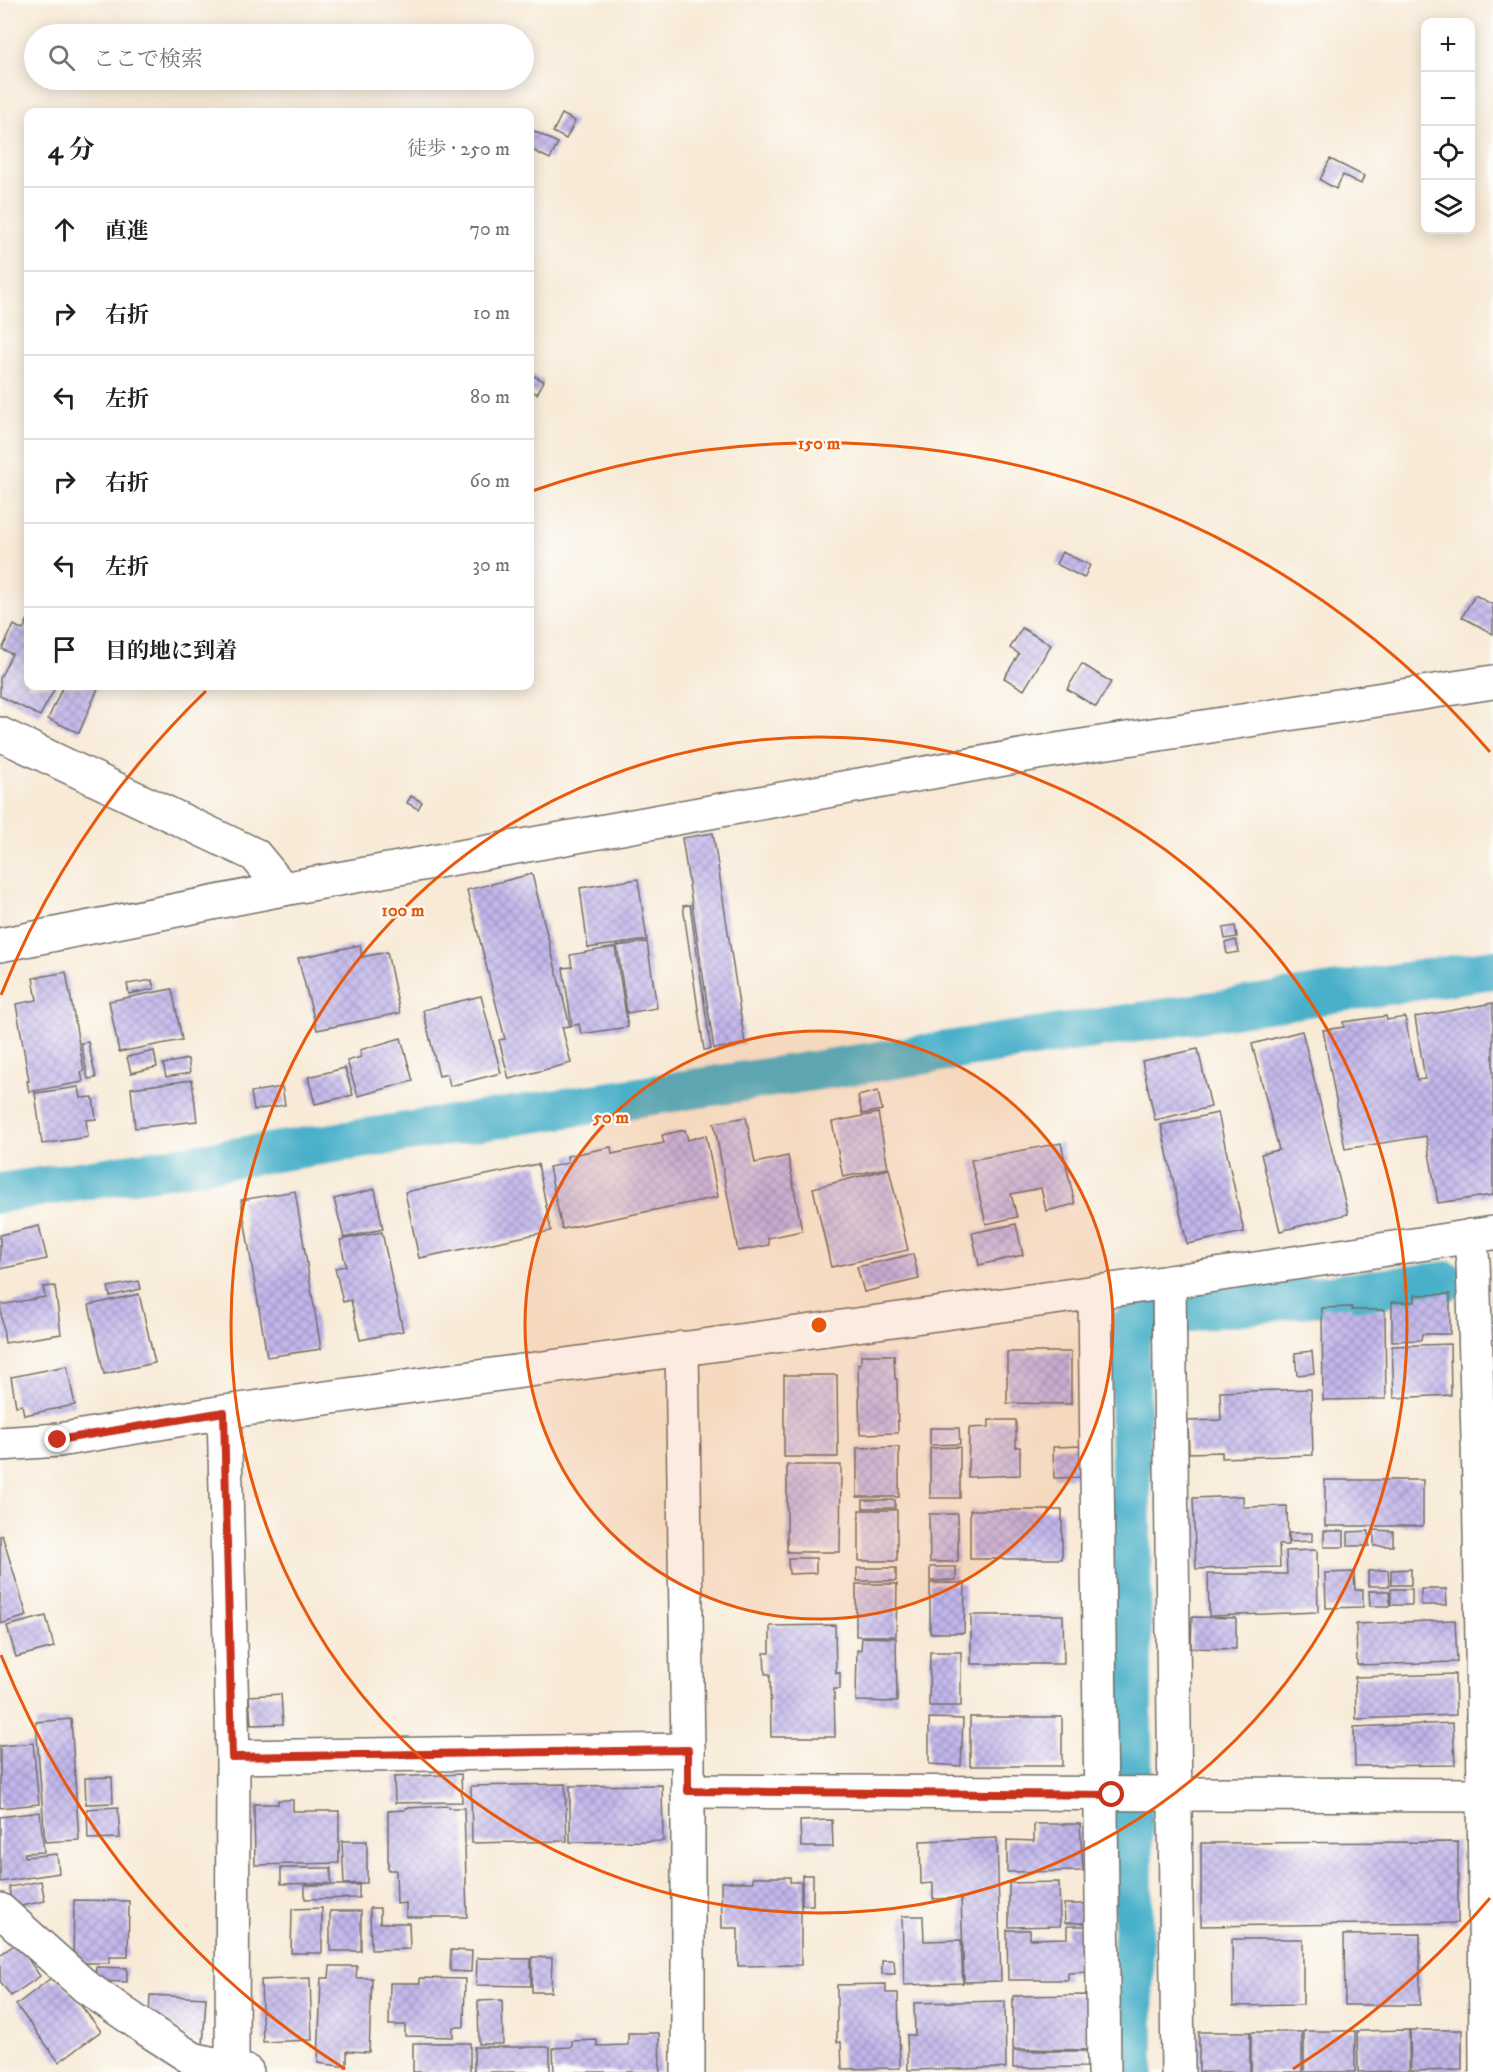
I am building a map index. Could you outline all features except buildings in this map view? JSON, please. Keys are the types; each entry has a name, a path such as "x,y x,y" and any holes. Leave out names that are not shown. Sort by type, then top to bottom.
{"street":[{"path":"0,945 283,889 1037,753 1493,682"},
{"path":"0,734 255,855 283,889"},
{"path":"0,1444 58,1440 224,1412 1095,1292 1169,1306 1481,1234 1473,1263 1486,1479 1489,1795 1486,2072"},
{"path":"1095,1292 1106,1795 1104,2072"},
{"path":"1169,1306 1163,1794 1178,2072"},
{"path":"681,1348 688,1750 688,2072"},
{"path":"0,1911 86,1987 148,2030 193,2059 240,2070 224,1412"},
{"path":"232,1757 688,1750"},
{"path":"688,1791 1106,1795 1489,1795"}],"waterway":[{"path":"0,1193 1493,969"},
{"path":"1134,2072 1130,1326 1201,1310 1446,1281"}],"route":[{"path":"58,1440 224,1412 232,1757 688,1750 688,1791 1112,1795"}]}
